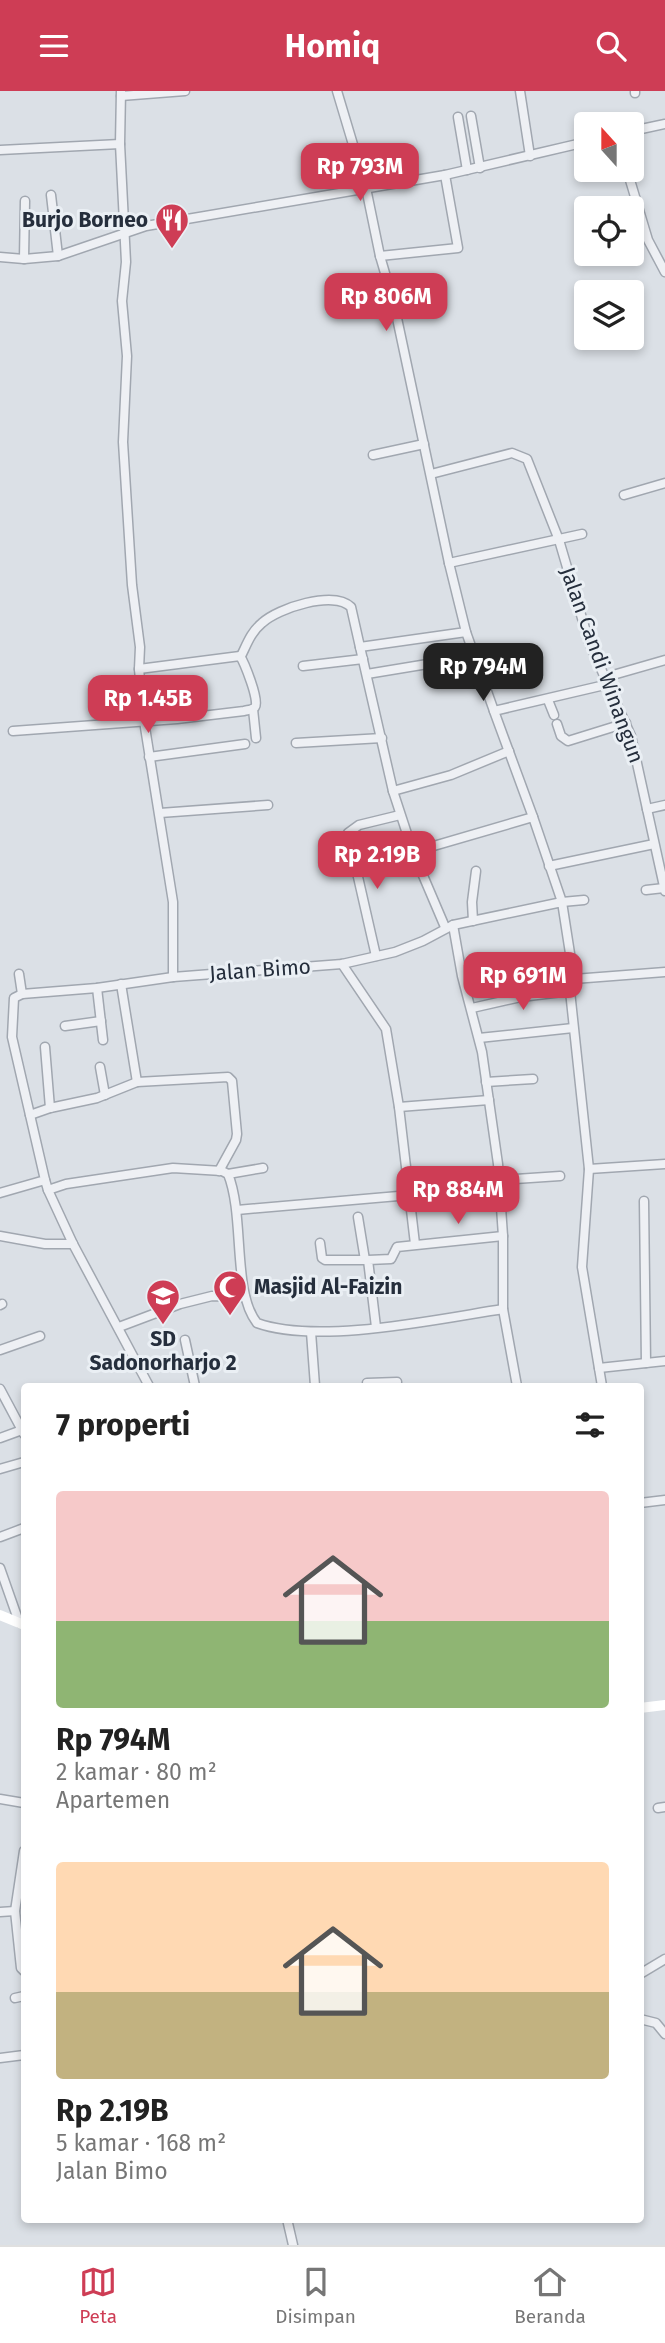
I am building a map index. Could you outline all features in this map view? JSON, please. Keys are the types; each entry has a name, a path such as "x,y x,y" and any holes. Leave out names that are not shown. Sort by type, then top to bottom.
{"main road":[{"path":"0,1615 21,1623"},
{"path":"644,1708 665,1705"}],"street":[{"path":"173,977 173,902 144,720 139,669 140,647 131,585 123,442 127,356 122,301 126,262 120,144 121,93 185,91"},
{"path":"337,91 366,188 380,256 394,304 466,632 562,902 574,979 570,991 589,1169 582,1267 602,1383"},
{"path":"520,91 530,156"},
{"path":"471,116 480,168"},
{"path":"458,117 467,170"},
{"path":"0,150 120,144"},
{"path":"0,257 24,259 58,256 146,226 480,168 574,145"},
{"path":"380,256 458,248 444,174"},
{"path":"631,182 648,240 665,272"},
{"path":"51,195 58,256"},
{"path":"24,259 25,201"},
{"path":"373,455 424,444"},
{"name":"Jalan Candi Winangun","path":"431,474 512,453 527,459 559,540 589,642 626,723 637,759 665,890"},
{"path":"624,495 665,483"},
{"path":"449,563 582,534"},
{"path":"256,738 253,709 257,702 241,656 253,631 272,614 298,605 340,601 351,607 400,815 413,852 449,926 472,1008 489,1100 499,1180 503,1236 503,1309 516,1383"},
{"path":"360,647 466,632"},
{"path":"139,669 241,656"},
{"path":"367,674 476,656"},
{"path":"303,666 363,659"},
{"path":"494,712 548,699 665,660"},
{"path":"548,699 554,715"},
{"path":"13,731 177,719 253,709"},
{"path":"557,725 561,736 569,741 626,723"},
{"path":"296,743 382,738"},
{"path":"149,757 245,744"},
{"path":"393,791 451,775 509,751"},
{"path":"160,813 268,805"},
{"path":"647,809 665,805"},
{"path":"376,956 348,833 359,825 400,815"},
{"path":"413,852 533,817"},
{"path":"549,866 654,843"},
{"path":"473,921 472,902 476,871"},
{"path":"646,890 665,890"},
{"name":"Jalan Bimo","path":"22,994 97,988 173,977 342,964 395,952 424,941 449,926 562,902 584,900"},
{"path":"342,964 384,1024 399,1107 415,1244"},
{"path":"574,979 665,972"},
{"path":"19,974 22,994 14,997 12,1032 48,1190 73,1244 147,1383"},
{"path":"121,984 137,1082"},
{"path":"97,988 103,1040"},
{"path":"472,1008 521,997 570,991"},
{"path":"65,1026 101,1021"},
{"path":"478,1038 573,1028"},
{"path":"0,1033 12,1032"},
{"path":"45,1047 50,1108"},
{"path":"100,1067 105,1095"},
{"path":"30,1115 105,1095 137,1082 230,1078 237,1134 223,1173 237,1210 245,1297 257,1323 312,1332 376,1327 503,1309"},
{"path":"486,1082 533,1079"},
{"path":"399,1107 489,1100"},
{"path":"589,1169 665,1164"},
{"path":"48,1190 66,1184 173,1168 223,1173 263,1168"},
{"path":"499,1180 560,1176"},
{"path":"0,1193 45,1180"},
{"path":"237,1210 410,1195"},
{"path":"644,1201 646,1363"},
{"path":"358,1216 376,1327"},
{"path":"0,1236 45,1244 73,1244"},
{"path":"320,1243 324,1260 388,1260 397,1247 503,1236"},
{"path":"119,1327 180,1304 212,1296 245,1297"},
{"path":"312,1332 314,1383"},
{"path":"0,1350 40,1336"},
{"path":"185,1340 194,1383"},
{"path":"599,1368 665,1361"},
{"path":"367,1383 397,1383"},
{"path":"0,1390 21,1428"},
{"path":"0,1438 21,1433"},
{"path":"0,1469 21,1463"},
{"path":"644,1503 665,1500"},
{"path":"0,1537 21,1529"},
{"path":"0,1568 21,1620"},
{"path":"0,1798 21,1802"},
{"path":"21,1880 15,1911 21,1953"},
{"path":"0,1912 15,1911"},
{"path":"644,1972 665,1959"},
{"path":"644,2020 656,2023 665,2034"},
{"path":"0,2058 21,2055"},
{"path":"288,2223 293,2245"}],"place":[{"name":"Burjo Borneo","path":"172,250"},
{"name":"Masjid Al-Faizin","path":"230,1317"},
{"name":"SD Sadonorharjo 2","path":"163,1326"}]}
